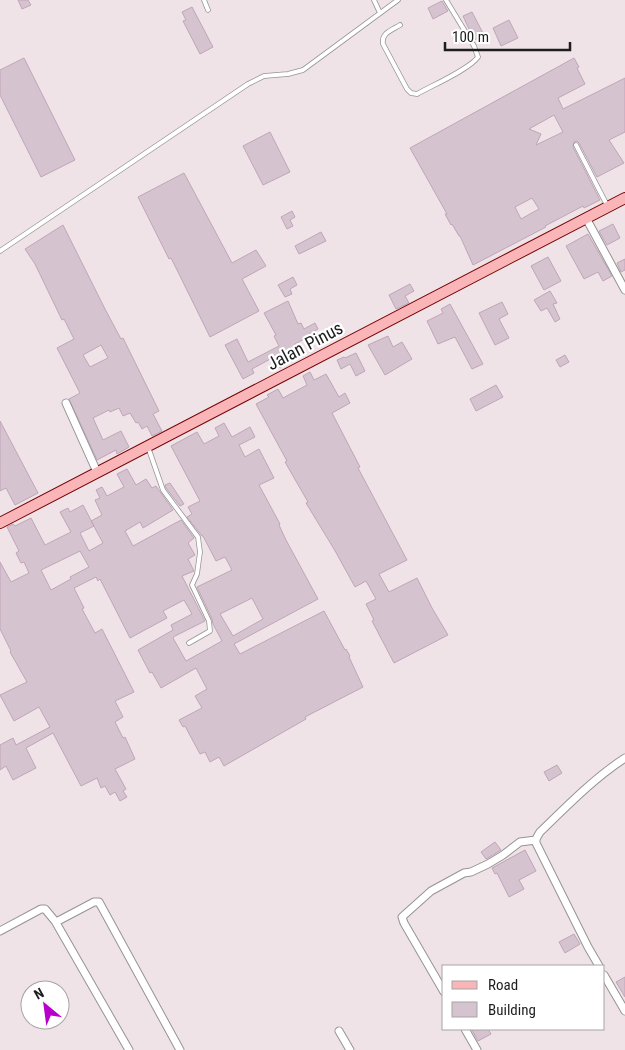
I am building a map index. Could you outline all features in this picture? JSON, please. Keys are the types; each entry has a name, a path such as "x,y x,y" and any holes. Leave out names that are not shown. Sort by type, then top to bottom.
{"street":[{"name":"Jalan Pinus","path":"0,523 625,198"},
{"path":"586,218 625,290"},
{"path":"66,404 98,472"},
{"path":"536,840 540,832 584,789 625,758"},
{"path":"536,840 598,965"},
{"path":"442,989 404,923 402,916 431,891 464,873 471,872 488,864 520,842 536,840"},
{"path":"55,921 61,920 96,901 100,903 180,1050"},
{"path":"0,931 41,909 47,911 55,921 129,1050"},
{"path":"605,977 625,1011"},
{"path":"466,1030 477,1050"},
{"path":"339,1031 350,1050"}],"lane":[{"path":"204,0 208,10"},
{"path":"374,0 380,12"},
{"path":"0,251 248,84 264,76 288,74 303,70 398,0"},
{"path":"400,25 385,34 382,38 383,44 407,89 411,93 417,94 461,70 478,57 474,46 446,0"},
{"path":"576,145 608,207"},
{"path":"148,447 163,490 198,537 200,552 197,574 192,586 209,621 210,631 189,643"}],"building":[{"path":"18,0 28,0 31,5 22,9"},
{"path":"442,1 448,11 433,19 428,8"},
{"path":"192,7 213,47 200,54 183,21 186,20 182,12"},
{"path":"472,12 484,35 474,40 463,16"},
{"path":"509,20 518,38 501,46 493,28"},
{"path":"24,58 75,160 41,177 0,95 0,70"},
{"path":"574,58 585,84 558,98 563,109 625,78 625,132 609,140 624,163 597,177 579,143 577,141 574,142 573,147 600,200 584,208 583,206 473,265 460,236 451,225 445,214 447,214 410,148","holes":["554,115 563,132 536,145 541,134 529,129","532,198 539,209 521,219 515,207"]},
{"path":"270,132 290,172 263,185 243,146"},
{"path":"184,173 232,263 256,250 266,266 242,279 259,311 210,337 138,197"},
{"path":"292,211 295,217 290,220 293,226 287,229 281,217"},
{"path":"613,224 620,238 607,245 599,231"},
{"path":"63,225 159,411 153,414 162,431 152,436 147,426 142,429 130,413 123,416 119,408 110,412 109,410 93,418 103,440 121,431 129,447 117,454 116,450 97,460 69,399 80,393 57,348 74,339 64,319 62,320 35,264 25,249","holes":["101,345 108,358 90,367 83,355"]},
{"path":"321,232 326,241 299,254 295,246"},
{"path":"588,234 612,276 603,281 598,272 584,279 566,246"},
{"path":"548,257 561,281 544,290 531,266"},
{"path":"625,259 625,270 621,272 617,263"},
{"path":"293,277 297,285 290,289 292,294 285,297 278,285"},
{"path":"410,284 414,291 405,296 409,303 396,309 389,295"},
{"path":"550,291 557,303 553,304 560,319 555,322 547,308 541,311 534,300"},
{"path":"288,301 298,324 301,323 304,329 315,323 318,329 295,344 298,350 284,357 287,364 280,368 274,357 252,369 254,373 243,379 225,345 237,339 248,362 279,346 274,336 276,335 264,313"},
{"path":"502,302 508,314 499,319 509,338 495,345 479,313"},
{"path":"450,304 483,364 472,369 455,337 438,344 427,321 443,313 441,309"},
{"path":"388,336 393,347 402,342 412,359 385,375 368,345"},
{"path":"356,353 365,371 356,376 350,364 341,369 337,360"},
{"path":"565,355 569,362 560,367 556,360"},
{"path":"310,372 314,380 326,374 339,397 345,393 350,403 332,413 360,467 358,468 407,560 379,574 389,592 417,578 448,635 394,663 372,621 374,620 366,604 376,599 366,581 355,587 306,503 308,502 285,462 287,461 256,404 269,397 267,395 278,389 283,398 307,385 303,376"},
{"path":"496,385 503,397 476,411 470,399"},
{"path":"0,421 38,493 15,505 6,488 0,491"},
{"path":"224,423 232,437 250,427 255,437 239,445 245,457 259,449 274,478 259,485 318,599 234,644 240,654 324,611 350,656 363,687 305,717 306,719 224,766 219,757 210,762 205,752 200,754 185,726 183,727 179,720 202,708 195,696 207,689 196,668 161,688 152,672 150,673 138,650 173,630 171,625 192,614 184,600 163,611 167,618 130,638 100,579 98,581 96,577 74,588 84,608 82,609 95,633 102,629 134,692 115,701 123,717 115,722 123,738 125,737 135,759 115,769 126,789 123,791 127,797 120,801 115,792 110,795 105,786 101,788 97,778 81,786 53,733 26,748 36,768 13,780 6,766 0,770 0,745 13,738 16,745 50,727 39,707 14,721 0,695 27,682 10,652 0,629 0,562 11,582 29,573 24,562 21,563 16,553 19,551 7,527 13,524 15,526 31,518 45,545 71,532 60,512 68,508 70,512 83,505 91,521 102,515 95,500 100,498 96,490 102,487 107,496 124,487 117,474 127,469 136,485 146,479 152,488 156,486 173,510 143,528 140,522 125,531 133,546 181,520 194,538 188,543 195,555 188,559 194,571 182,576 205,621 173,638 186,661 222,641 197,587 232,570 225,557 216,561 203,536 187,517 192,514 188,507 200,501 171,446 197,432 204,444 219,436 215,428","holes":["94,526 103,543 89,551 80,533","80,551 89,567 51,590 41,570","252,598 263,619 233,636 220,614"]},
{"path":"170,483 184,504 180,506 166,488 165,485"},
{"path":"557,765 562,773 549,781 544,772"},
{"path":"495,842 501,850 486,859 481,852"},
{"path":"525,850 536,871 519,880 524,889 509,897 497,873 495,874 492,868"},
{"path":"574,934 580,944 565,953 559,942"},
{"path":"625,977 625,997 616,982"},
{"path":"472,1030 489,1030 491,1034 478,1041"}]}
